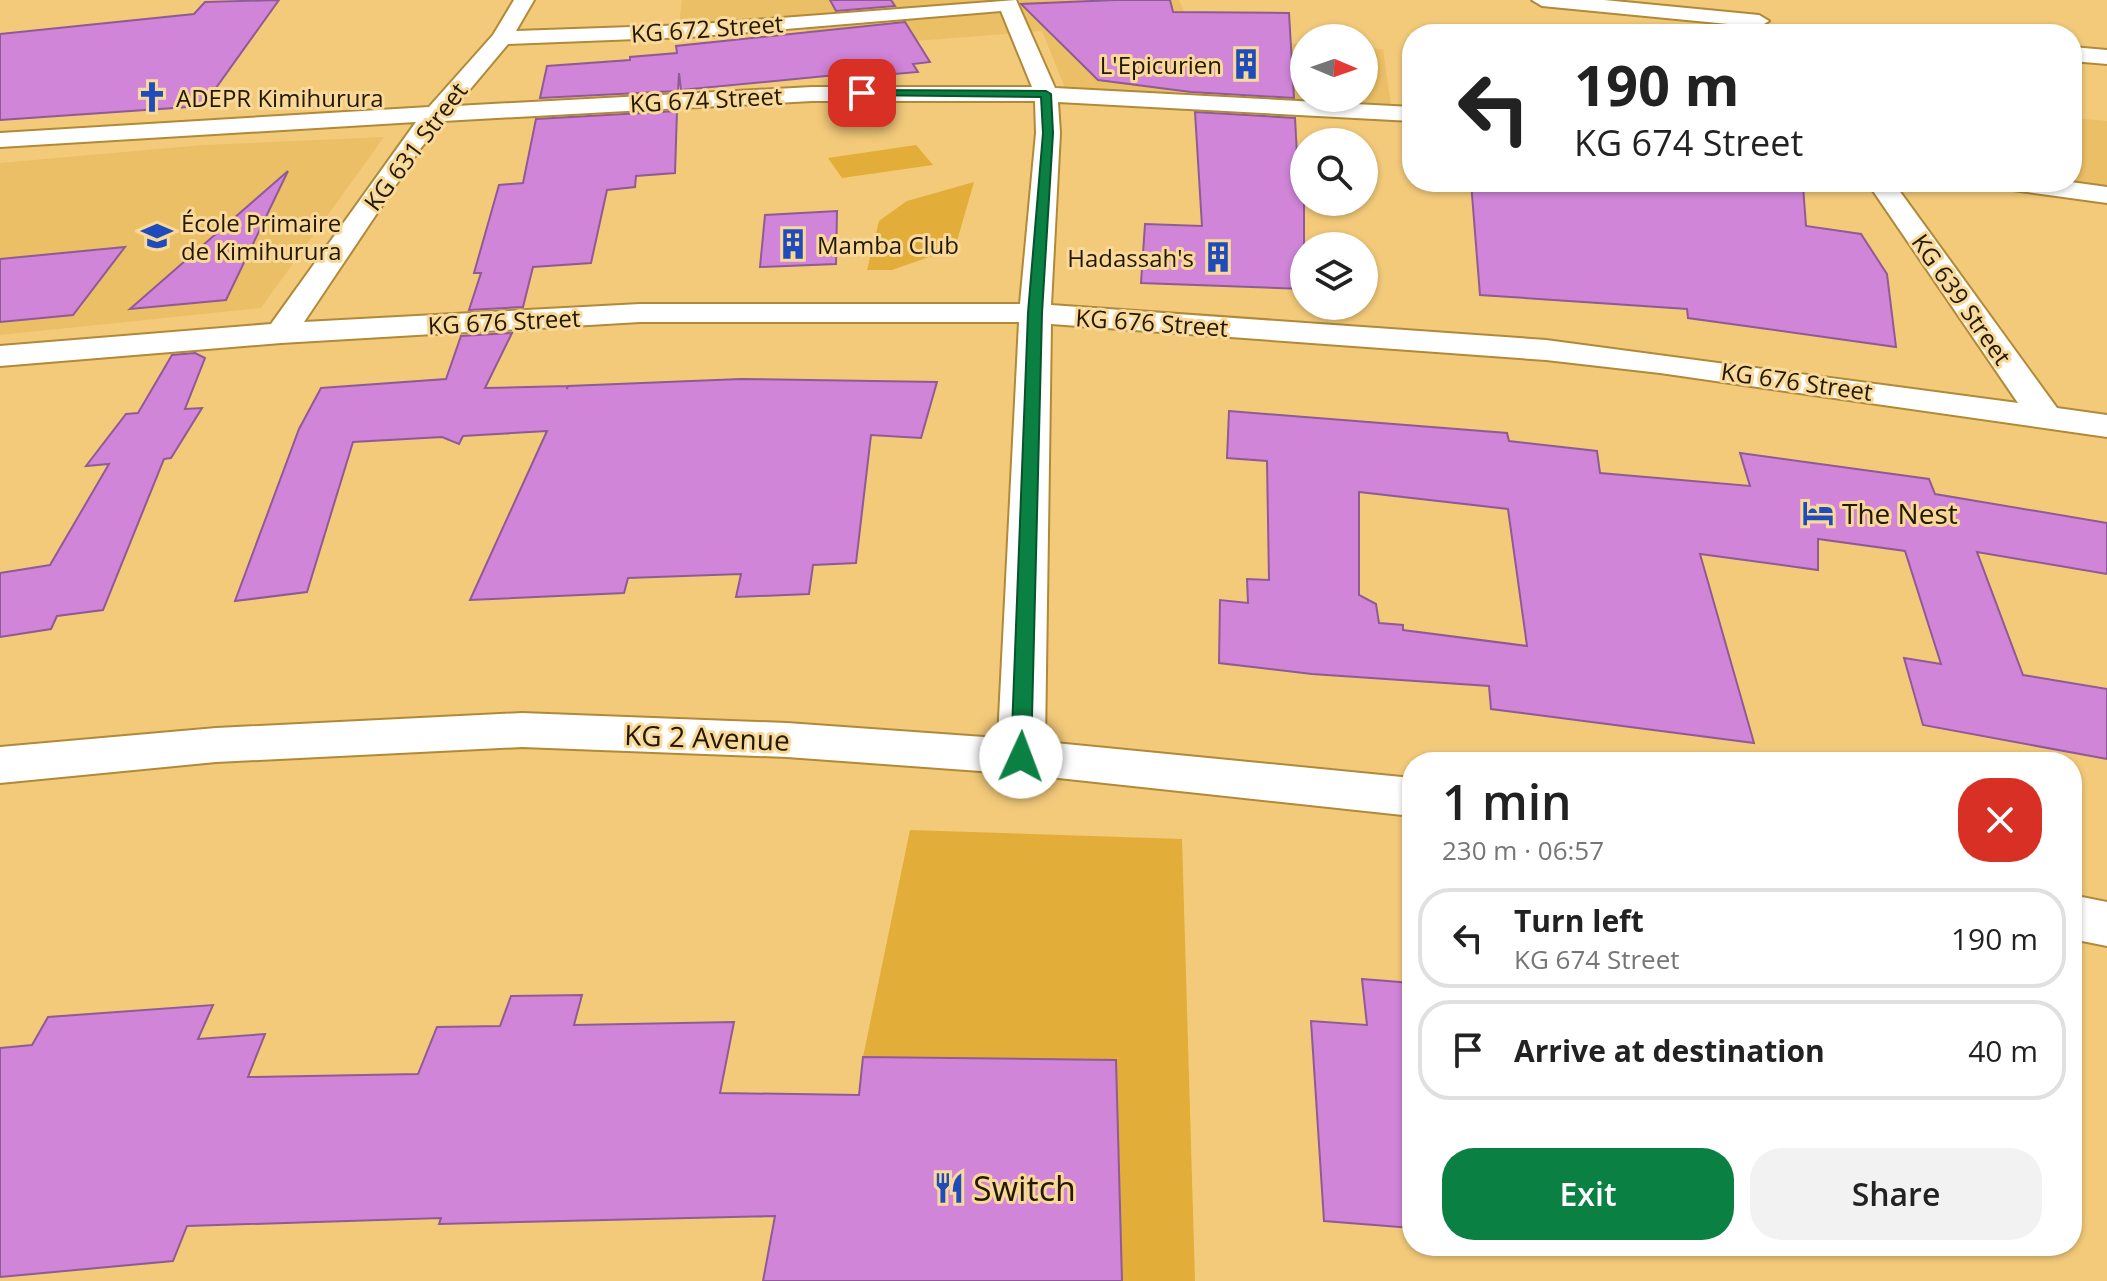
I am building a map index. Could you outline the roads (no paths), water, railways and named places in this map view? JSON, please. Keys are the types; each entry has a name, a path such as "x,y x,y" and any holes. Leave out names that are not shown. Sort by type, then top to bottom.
{"street":[{"name":"KG 631 Street","path":"281,333 434,114 502,38 524,0"},
{"path":"1542,0 1727,24"},
{"path":"1743,0 1762,24"},
{"name":"KG 672 Street","path":"502,38 689,31 1006,3"},
{"path":"1006,3 1046,94 1048,133 1035,313 1021,757"},
{"path":"2082,55 2107,57"},
{"name":"KG 674 Street","path":"0,140 812,94 1046,94 1402,113"},
{"name":"KG 639 Street","path":"1887,192 2044,415"},
{"path":"2082,192 2107,195"},
{"name":"KG 676 Street","path":"0,356 281,333 640,313 1035,313 1546,350 2044,415 2107,426"},
{"name":"KG 2 Avenue","path":"0,765 216,745 522,730 787,740 1021,757 1402,796"},
{"path":"2082,919 2107,924"}],"place":[{"name":"L'Epicurien","path":"1246,64"},
{"name":"ADEPR Kimihurura","path":"152,97"},
{"name":"École Primaire de Kimihurura","path":"157,236"},
{"name":"Mamba Club","path":"793,244"},
{"name":"Hadassah's","path":"1218,257"},
{"name":"The Nest","path":"1818,513"},
{"name":"Switch","path":"949,1188"}]}
